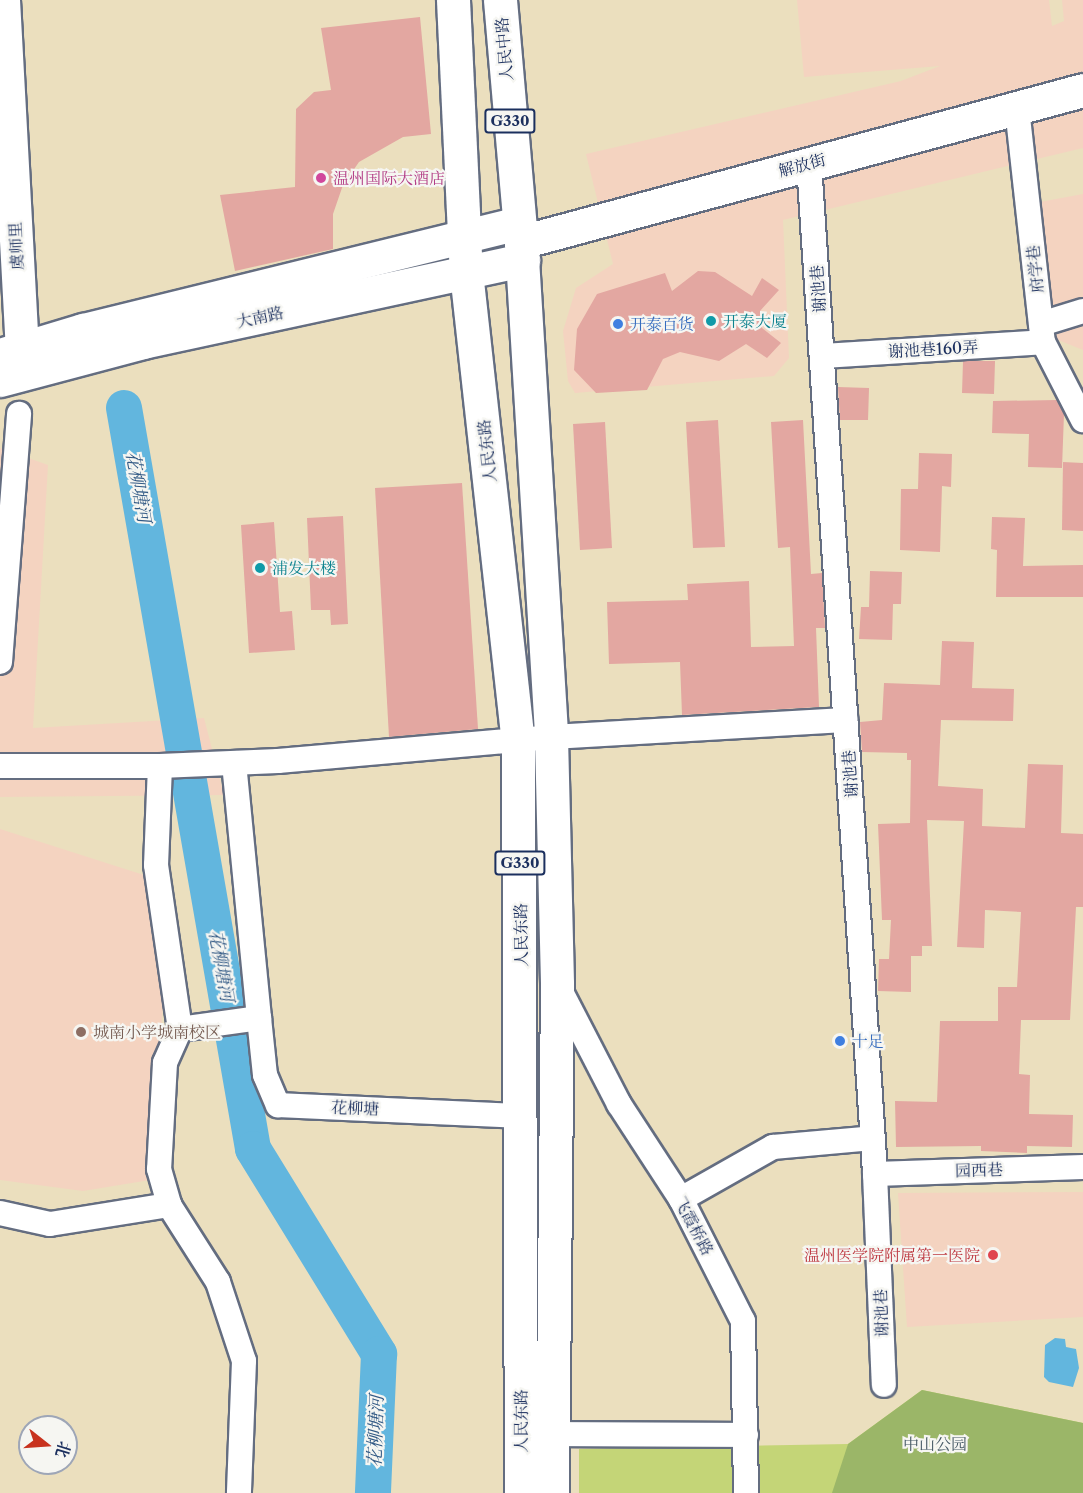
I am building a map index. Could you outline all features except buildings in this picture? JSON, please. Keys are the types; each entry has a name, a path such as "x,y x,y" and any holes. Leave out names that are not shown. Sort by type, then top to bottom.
{"main road":[{"name":"虞师里","path":"3,0 11,352"},
{"name":"G330","path":"453,0 463,236"},
{"name":"人民中路","path":"500,0 521,242"},
{"name":"解放街","path":"521,242 1083,90"},
{"name":"大南路","path":"11,352 86,343 140,330 463,236 521,242"},
{"name":"人民东路","path":"463,236 518,742 522,1116 521,1493"},
{"name":"大南路","path":"140,330 466,272 521,242"},
{"name":"人民东路","path":"521,242 551,737 557,984 552,1493"},
{"name":"大南路","path":"0,380 86,343"}],"street":[{"name":"府学巷","path":"1017,108 1042,333 1083,420"},
{"name":"谢池巷","path":"809,164 873,1138 884,1384"},
{"name":"谢池巷160弄","path":"823,356 1042,333 1083,311"},
{"path":"0,662 20,414"},
{"path":"0,766 160,766 234,763 518,742 551,737 846,720"},
{"name":"花柳塘","path":"234,763 255,1019 265,1075 278,1106 522,1116"},
{"path":"160,766 156,865 180,1029 165,1063 159,1169 169,1205 218,1282 244,1361 239,1493"},
{"name":"飞霞桥路","path":"557,984 619,1104 681,1199 743,1321 746,1493"},
{"path":"180,1029 255,1019"},
{"path":"681,1199 772,1147 873,1138"},
{"name":"园西巷","path":"875,1174 1083,1167"},
{"path":"0,1214 50,1224 169,1205"},
{"path":"552,1434 746,1435"}],"shaded area":[{"path":"797,0 1049,0 1052,26 1064,21 1062,0 1083,0 1083,148 783,220 789,358 774,376 575,393 568,381 563,331 576,288 613,264 586,154 901,81 940,66 804,77"},
{"path":"1083,194 1083,350 1056,339 1040,202"},
{"path":"0,448 48,465 33,728 204,718 224,795 0,797"},
{"name":"城南小学城南校区","path":"0,829 172,884 150,1180 83,1191 0,1180"},
{"name":"温州医学院附属第一医院","path":"1083,1192 1083,1317 907,1327 898,1193"}],"green space":[{"name":"中山公园","path":"922,1390 1083,1423 1083,1493 579,1493 579,1449 848,1444"},
{"name":"中山公园","path":"922,1390 1083,1423 1083,1493 832,1493 848,1444"}],"water":[{"path":"1055,1338 1065,1339 1066,1347 1076,1349 1079,1368 1073,1387 1049,1382 1044,1377 1045,1345"}],"waterway":[{"name":"花柳塘河","path":"124,408 253,1149 379,1354 373,1493"}],"place":[{"name":"温州国际大酒店","path":"321,178"},
{"name":"开泰大厦","path":"711,321"},
{"name":"开泰百货","path":"618,324"},
{"name":"浦发大楼","path":"260,568"},
{"name":"城南小学城南校区","path":"81,1032"},
{"name":"十足","path":"840,1041"},
{"name":"温州医学院附属第一医院","path":"993,1255"}]}
